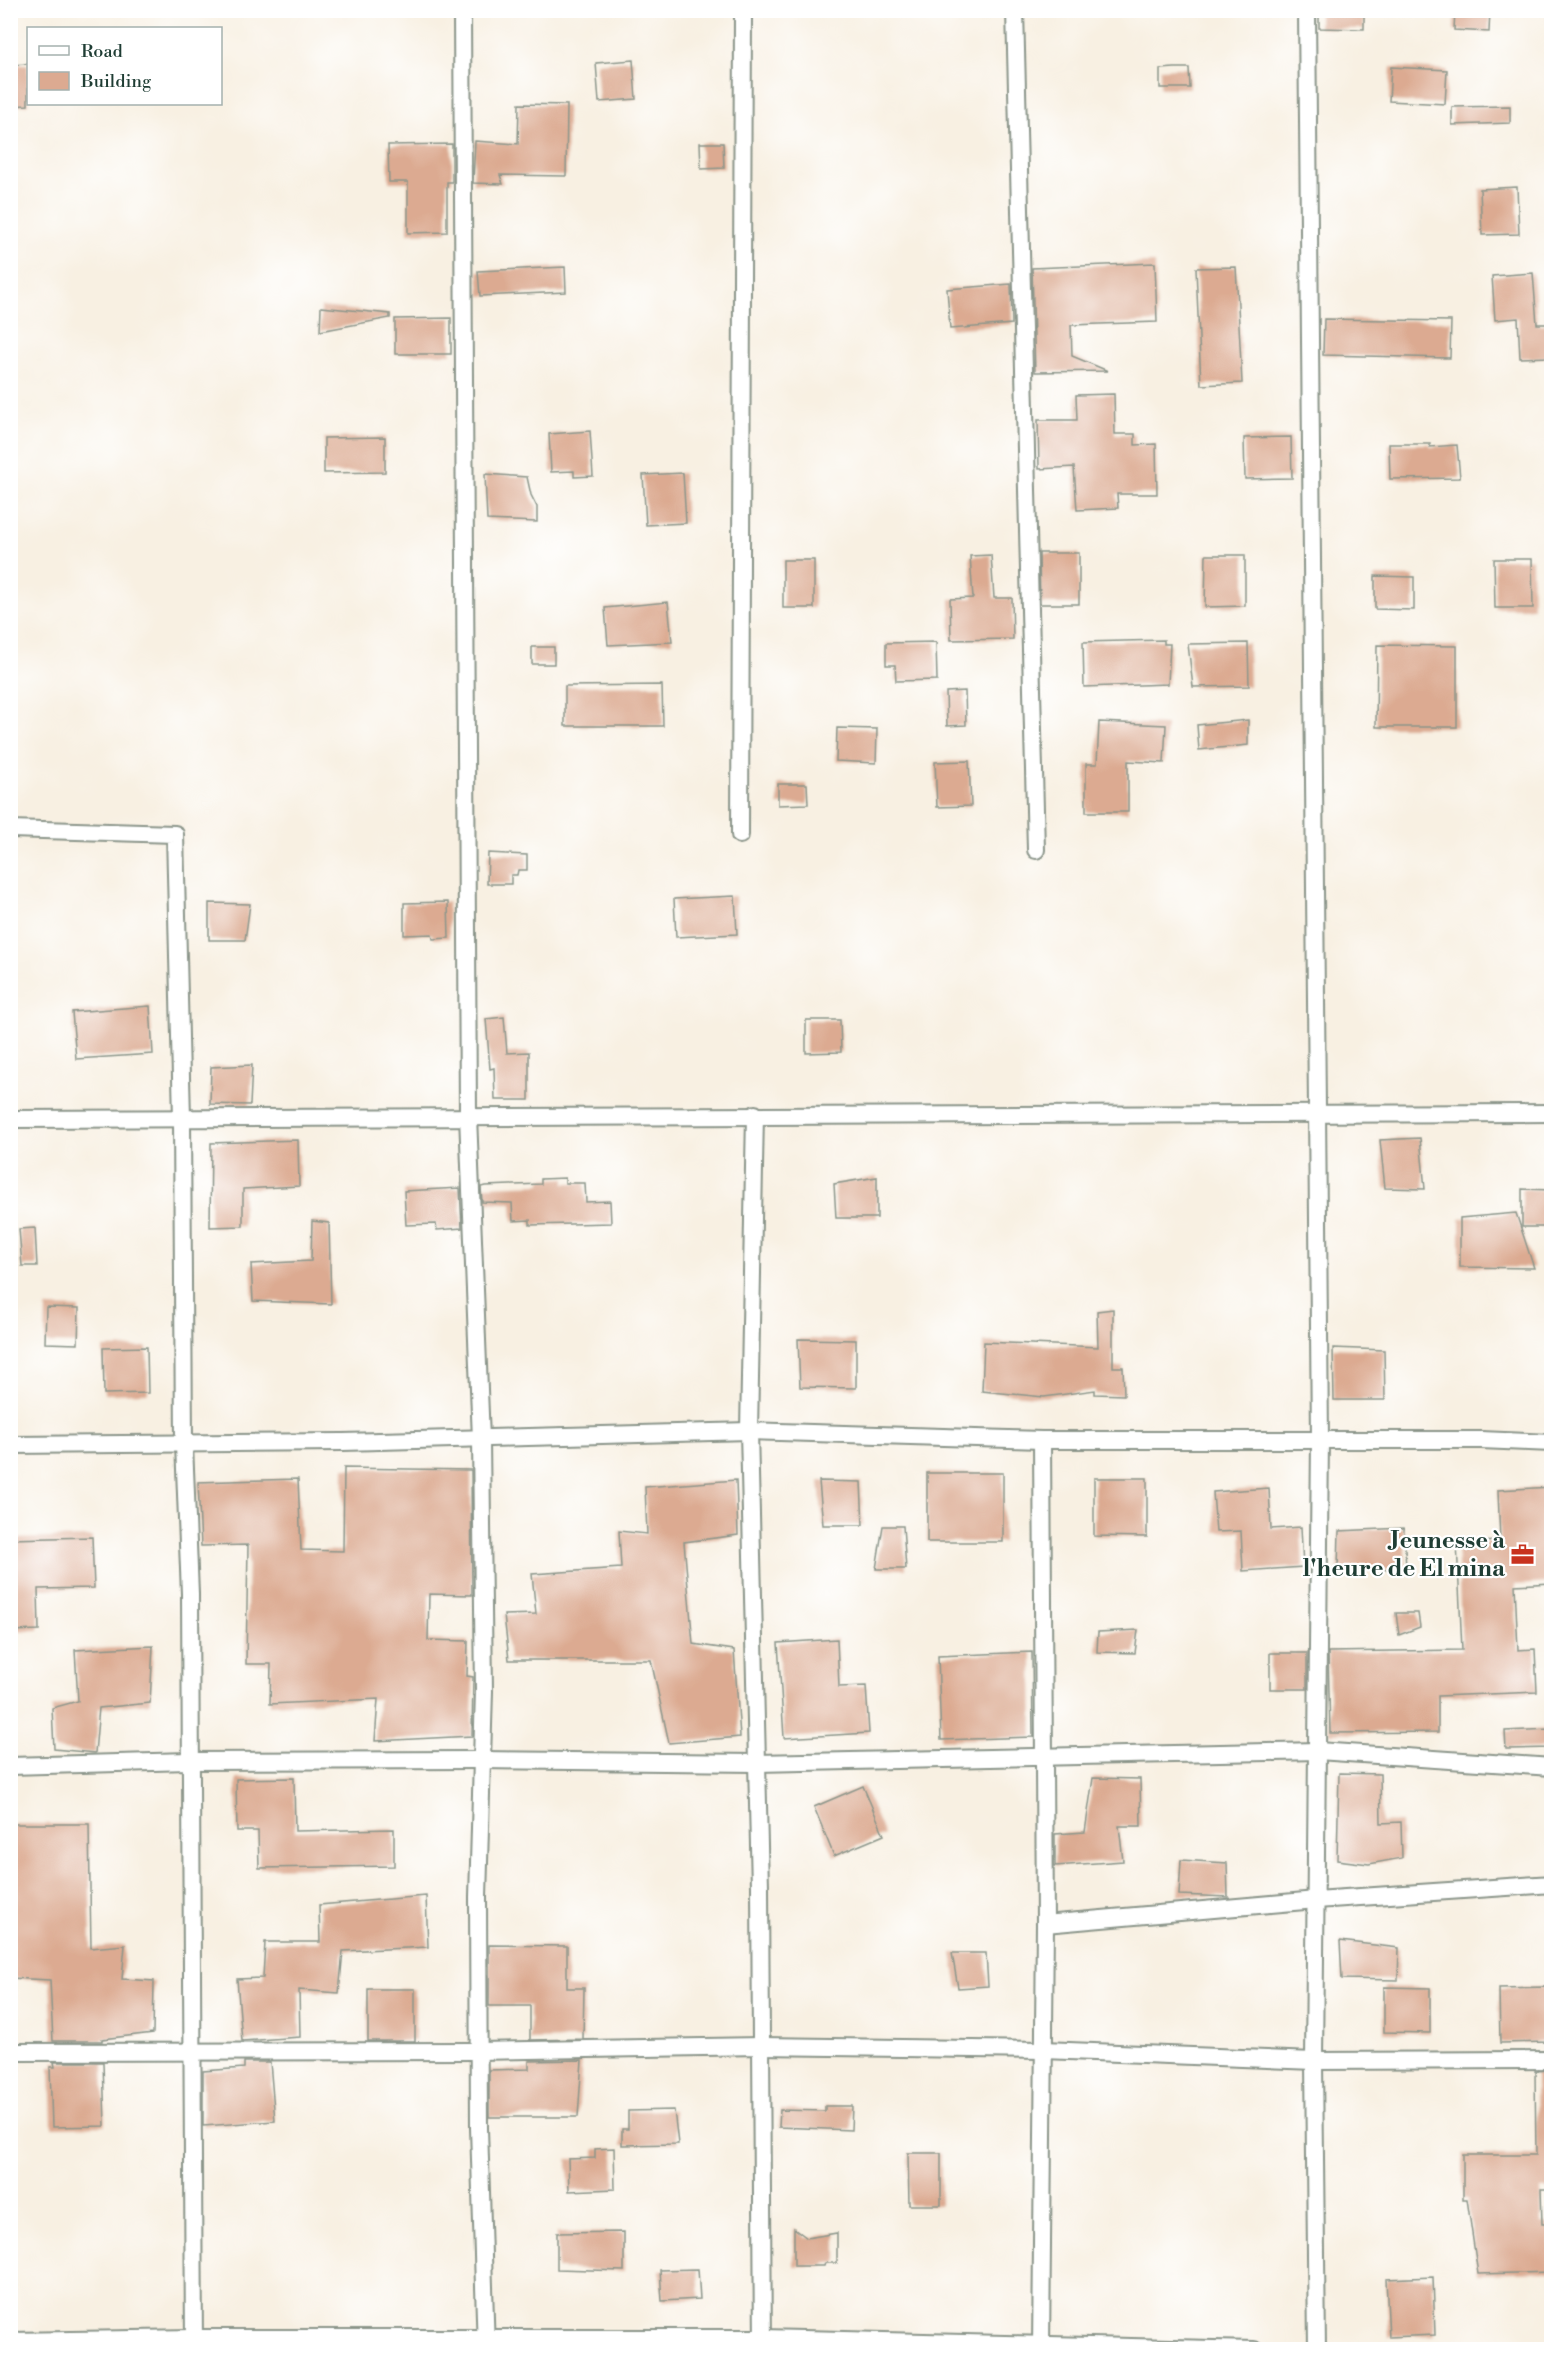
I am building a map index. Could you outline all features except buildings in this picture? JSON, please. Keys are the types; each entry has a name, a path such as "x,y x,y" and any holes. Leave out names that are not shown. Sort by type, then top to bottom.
{"street":[{"path":"462,10 468,1116 481,1439 484,1691 478,1897 486,2344"},
{"path":"741,835 744,10"},
{"path":"1015,10 1036,850"},
{"path":"1307,10 1320,1439 1314,2061 1317,2349"},
{"path":"10,829 175,834 182,1118 184,1444 190,1594 189,1761 194,2344"},
{"path":"10,1119 755,1114 1551,1113"},
{"path":"755,1114 749,1431 757,1763 763,2344"},
{"path":"10,1445 481,1439 749,1431 1042,1440 1320,1439 1551,1443"},
{"path":"1041,2347 1045,1924 1042,1440"},
{"path":"10,1766 189,1761 482,1760 757,1763 1318,1751 1551,1767"},
{"path":"1045,1924 1316,1900 1551,1884"},
{"path":"10,2052 479,2051 761,2046 1044,2050 1314,2061 1551,2060"},
{"path":"10,2341 194,2344 763,2344 1254,2349"}],"place":[{"name":"Jeunesse à l'heure de El mina","path":"1523,1555"}]}
